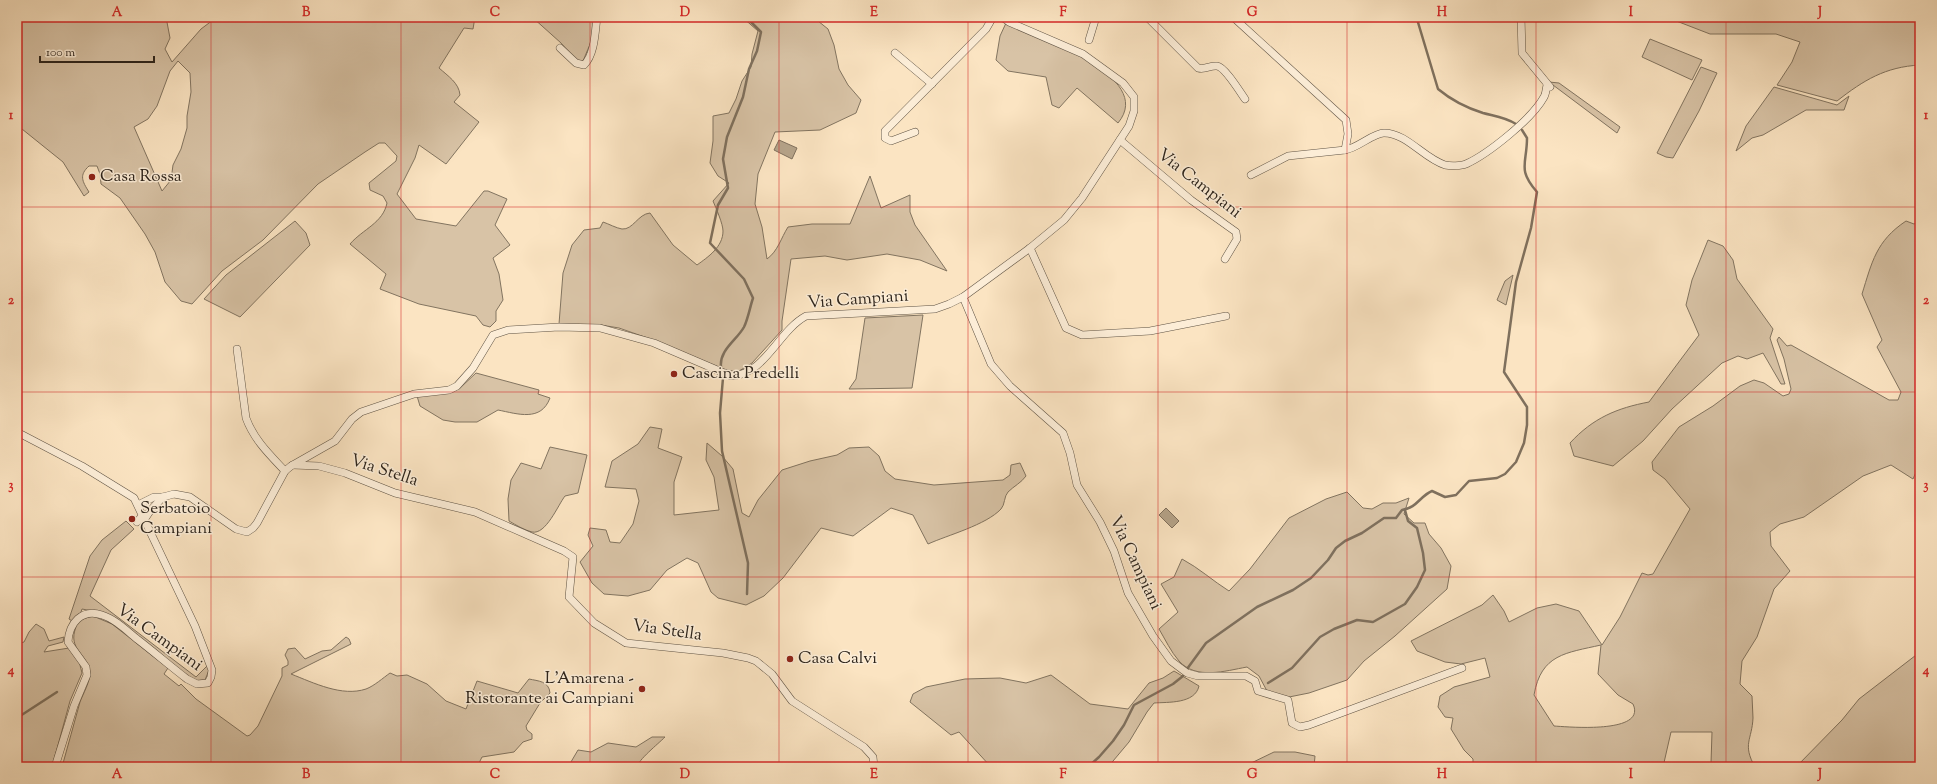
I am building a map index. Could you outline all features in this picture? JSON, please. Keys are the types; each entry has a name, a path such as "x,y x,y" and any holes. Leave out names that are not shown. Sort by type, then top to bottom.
{"street":[{"path":"560,48 576,63 584,65 589,60 595,37 597,17"},
{"path":"915,132 891,141 885,138 885,132 986,29 993,17"},
{"name":"Via Campiani","path":"138,506 154,496 163,497 174,494 190,497 236,529 247,532 257,523 285,471 335,441 352,419 361,412 414,394 449,390 457,386 473,368 493,335 508,330 559,327 600,328 654,344 731,376 739,376 747,373 763,360 795,324 806,316 935,309 963,297 1030,248 1064,220 1082,198 1129,126 1134,111 1134,97 1123,83 1108,70 1083,54 1009,22 1002,17"},
{"path":"1088,40 1096,17"},
{"path":"1147,17 1198,68 1203,70 1216,66 1222,68 1246,99"},
{"path":"1233,17 1346,120 1348,134 1345,150"},
{"path":"1251,175 1288,156 1353,149 1381,133 1394,134 1446,165 1464,164 1480,155 1520,126 1544,97 1549,86 1522,53 1521,17"},
{"path":"895,52 932,84"},
{"name":"Via Campiani","path":"1120,140 1191,200 1236,232 1237,238 1225,259"},
{"path":"1030,248 1066,328 1082,335 1166,329 1197,321 1226,316"},
{"name":"Via Campiani","path":"963,297 991,364 1010,386 1062,434 1070,453 1077,485 1100,522 1114,551 1128,593 1171,661 1187,674 1198,676 1246,676 1255,681 1258,691 1286,698 1292,723 1300,727 1320,722 1462,668"},
{"path":"237,350 246,418 254,437 285,471"},
{"name":"Via Campiani","path":"17,432 82,466 134,498 195,626 212,670 210,680 203,685 191,682 114,620 93,613 82,615 74,621 71,627 68,642 86,667 86,675 74,706 55,767"},
{"name":"Via Stella","path":"293,465 319,466 345,473 395,493 475,512 564,551 573,558 569,597 594,623 626,643 723,653 756,661 772,674 792,701 864,747 874,757 874,767"},
{"path":"136,522 143,518 163,497"}],"shaded area":[{"path":"17,17 166,17 170,38 165,49 172,62 201,29 217,17 475,17 473,29 464,28 439,68 458,87 460,95 454,102 479,122 446,164 419,145 415,158 397,194 416,219 456,226 484,191 488,191 507,199 495,225 510,245 493,258 499,274 503,300 496,311 496,321 490,327 483,325 476,316 419,304 380,289 386,274 350,244 377,221 385,210 387,203 383,196 370,190 369,183 396,161 397,156 385,143 379,143 318,184 263,240 222,271 192,304 181,301 165,282 155,252 145,234 120,198 101,184 97,166 89,166 84,172 83,181 89,192 84,196 63,162 17,125","holes":["178,61 190,73 191,92 187,116 187,128 181,149 173,165 171,180 162,191 134,127 148,119 157,106 170,71"]},
{"path":"532,17 596,17 593,37 583,61 576,60 561,43"},
{"path":"742,17 813,17 828,29 834,45 839,69 848,85 861,100 856,113 820,130 775,132 758,174 755,204 762,227 767,259 777,248 788,227 812,224 850,224 870,176 881,208 910,195 910,212 915,225 947,271 920,260 887,254 847,260 825,256 791,259 782,330 752,363 739,371 723,369 659,342 619,328 601,325 559,324 563,273 572,245 584,230 600,228 603,222 626,229 633,225 642,216 650,213 673,245 697,265 718,247 722,237 723,228 713,201 729,183 718,176 710,163 713,141 713,116 729,113 736,99 742,81 751,67 752,54 758,31"},
{"path":"1666,17 1920,17 1920,65 1907,66 1885,72 1856,87 1837,101 1777,85 1792,62 1800,42 1776,34 1710,34"},
{"path":"1006,23 1088,60 1107,74 1121,89 1126,106 1118,123 1077,88 1059,108 1052,105 1046,77 1008,71 996,60 1000,36"},
{"path":"1650,39 1702,60 1692,80 1642,57"},
{"path":"1701,67 1717,73 1699,111 1673,158 1657,153"},
{"path":"1549,82 1559,83 1620,127 1617,133"},
{"path":"1774,87 1837,105 1849,96 1844,110 1806,110 1763,135 1752,138 1736,151 1746,126"},
{"path":"779,140 797,148 792,159 774,150"},
{"path":"295,221 306,233 310,245 240,317 204,299 226,275"},
{"path":"1906,221 1914,224 1920,221 1920,463 1913,479 1891,465 1863,476 1804,517 1780,524 1770,532 1771,546 1790,571 1774,589 1757,637 1742,661 1740,684 1752,696 1753,718 1748,747 1755,767 1713,767 1711,763 1712,732 1671,732 1663,767 1473,767 1473,759 1464,750 1451,729 1453,718 1445,717 1438,707 1440,696 1454,687 1490,677 1485,658 1461,664 1445,662 1417,651 1411,641 1482,605 1493,595 1504,611 1509,622 1537,608 1556,604 1579,611 1602,645 1620,617 1642,573 1648,575 1653,574 1690,509 1665,479 1653,470 1652,462 1679,427 1713,406 1740,386 1754,380 1764,383 1783,396 1789,394 1791,389 1784,359 1777,340 1779,337 1787,346 1791,345 1889,400 1898,400 1901,392 1877,347 1882,340 1862,294 1876,253 1888,236","holes":["1601,645 1598,674 1618,695 1633,704 1634,714 1629,720 1604,727 1554,726 1534,695 1537,681 1542,671 1549,663 1566,654"]},
{"path":"1708,240 1723,246 1733,260 1737,279 1773,329 1770,338 1785,384 1781,384 1763,353 1747,359 1738,356 1722,363 1672,409 1643,441 1613,466 1574,456 1570,443 1588,427 1606,415 1626,407 1649,402 1699,335 1686,305 1692,280"},
{"path":"1513,275 1506,305 1497,300 1505,281"},
{"path":"923,315 912,388 849,389 856,379 865,318"},
{"path":"476,373 539,390 538,394 550,398 546,406 541,411 535,413 521,414 498,410 477,422 455,422 443,420 420,406 417,396 453,392 460,388"},
{"path":"650,427 662,429 658,448 682,457 674,482 674,515 719,510 714,477 706,460 707,443 722,456 733,469 742,513 749,517 758,500 782,470 810,461 837,455 849,448 869,447 879,456 885,471 895,479 934,485 1003,480 1010,475 1011,465 1020,463 1026,476 1008,492 1001,509 994,515 977,525 928,544 913,515 891,508 853,536 821,528 783,578 764,596 746,605 718,598 711,592 698,563 687,558 667,570 650,590 628,596 604,594 592,583 580,562 593,546 588,535 590,528 606,530 610,542 620,543 633,524 639,501 636,489 605,487 612,461 638,444"},
{"path":"550,447 587,455 578,493 565,496 547,524 537,532 532,532 509,521 508,499 511,480 521,463 541,469"},
{"path":"1347,492 1363,508 1372,509 1383,503 1396,503 1409,498 1404,514 1414,523 1425,523 1429,534 1441,548 1451,566 1447,589 1395,636 1364,661 1347,680 1309,693 1289,697 1267,691 1259,676 1247,667 1211,673 1194,671 1179,661 1159,629 1178,612 1161,584 1174,577 1182,559 1229,591 1250,569 1289,518 1326,499"},
{"path":"1166,508 1179,521 1172,528 1159,515"},
{"path":"126,521 134,529 111,550 90,596 196,677 207,666 209,670 205,680 194,681 98,612 82,609 80,615 72,621 69,619 90,556 102,540"},
{"path":"93,616 112,624 168,668 164,674 179,686 181,684 196,699 247,736 250,735 258,726 282,676 282,668 288,665 285,655 288,649 295,648 305,659 322,651 331,650 346,637 349,639 351,644 291,674 328,688 347,691 366,689 390,673 397,676 407,675 427,684 446,701 466,709 477,681 518,693 529,679 539,681 548,686 550,693 540,703 526,726 527,730 532,734 532,739 523,742 514,752 482,757 477,767 62,767 80,702 90,677 86,661 74,641 74,635 79,622"},
{"path":"36,624 44,629 49,641 64,637 63,642 48,646 44,652 69,648 79,661 82,673 70,701 52,767 17,767 17,640 21,643 24,642 29,632"},
{"path":"1920,652 1920,767 1796,767 1842,720 1859,699"},
{"path":"1174,671 1199,686 1196,692 1187,699 1180,701 1154,703 1129,742 1108,767 991,767 959,732 951,735 910,702 913,694 926,687 965,679 1000,678 1026,683 1051,675 1090,704 1128,709 1149,683 1163,678"},
{"path":"652,737 665,737 644,756 637,767 568,767 578,750 591,752 608,743 636,747"},
{"path":"1274,752 1295,752 1315,756 1314,767 1243,767"}],"waterway":[{"path":"721,367 723,355 744,327 753,298 744,279 710,243 718,205 728,188 723,159 727,137 743,97 749,69 757,51 761,32 751,22 752,17"},
{"path":"1414,17 1417,19 1438,89 1453,100 1471,109 1504,118 1516,124"},
{"path":"1187,669 1206,643 1257,607 1293,590 1311,578 1328,560 1336,548 1345,541 1362,533 1384,518 1396,518 1402,510 1411,507 1432,491 1445,497 1456,495 1469,481 1497,478 1505,474 1516,462 1524,443 1527,425 1527,407 1504,372 1516,282 1531,228 1537,192 1527,178 1525,172 1524,166 1527,138 1522,130"},
{"path":"723,378 720,413 722,451 748,563 747,594"},
{"path":"1268,683 1292,668 1320,637 1334,629 1357,620 1373,622 1405,604 1417,587 1425,570 1423,553 1417,528 1408,521 1405,510"},
{"path":"1088,767 1113,741 1124,725 1134,705 1173,684 1183,676"},
{"path":"17,718 57,692"}],"place":[{"name":"Casa Rossa","path":"92,177"},
{"name":"Cascina Predelli","path":"674,374"},
{"name":"Serbatoio Campiani","path":"132,519"},
{"name":"Casa Calvi","path":"790,659"},
{"name":"L'Amarena - Ristorante ai Campiani","path":"642,689"}]}
